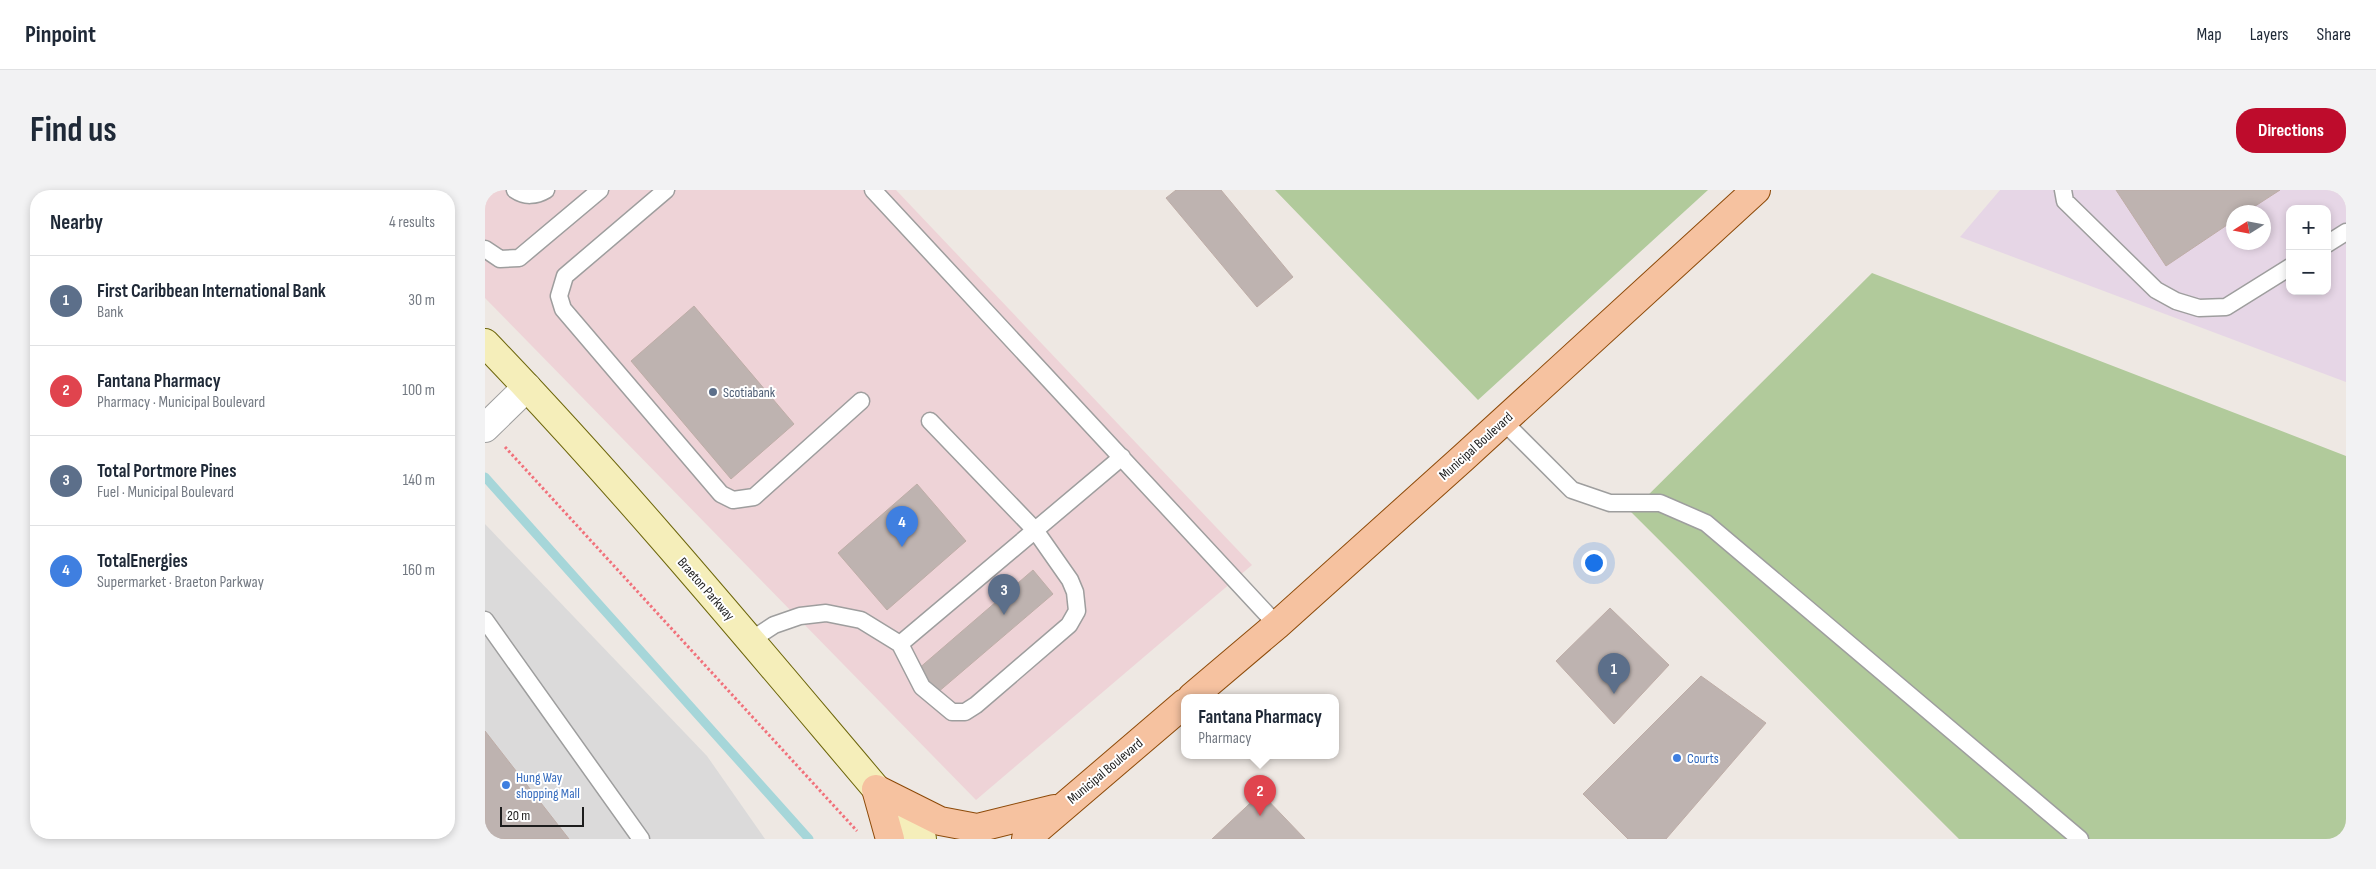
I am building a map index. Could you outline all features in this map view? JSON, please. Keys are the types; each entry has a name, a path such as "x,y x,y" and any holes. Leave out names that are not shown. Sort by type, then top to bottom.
{"main road":[{"name":"Municipal Boulevard","path":"1195,694 1277,624 1503,421 1756,190"},
{"name":"Braeton Parkway","path":"485,343 527,387 751,640 876,789 922,839"},
{"name":"Municipal Boulevard","path":"1026,839 1181,706"},
{"path":"876,789 940,821 977,828 1017,820 1065,805"},
{"path":"876,789 890,839"},
{"path":"1056,839 1065,805"}],"street":[{"path":"486,427 527,387"}],"lane":[{"path":"521,193 539,194 546,190"},
{"path":"485,249 500,259 519,258 600,190"},
{"path":"666,190 565,276 559,296 563,309 721,494 733,500 754,496 861,401"},
{"path":"873,190 1277,624"},
{"path":"2063,190 2065,201 2156,290 2176,301 2199,308 2226,307 2286,270"},
{"path":"2331,241 2346,232"},
{"path":"751,640 774,625 800,616 827,613 861,620 900,644 922,687 936,701 952,712 965,712 976,705 1069,625 1077,611 1075,592 1070,580 1035,530 930,421"},
{"path":"1503,421 1572,490 1611,503 1660,503 1706,523 2079,839"},
{"path":"900,644 1121,457"},
{"path":"485,620 641,839"}],"path":[{"path":"486,427 858,832"}],"shaded area":[{"path":"485,190 896,190 1252,565 976,800 485,298"},
{"path":"2000,190 2346,190 2346,382 1960,237"},
{"path":"485,524 707,756 765,839 485,839"}],"green space":[{"path":"1275,190 1708,190 1478,400"},
{"path":"1872,273 2346,456 2346,839 1959,839 1631,512"}],"building":[{"path":"1176,190 1221,190 1293,277 1257,307 1166,198"},
{"path":"2116,190 2280,190 2257,205 2226,205 2226,226 2166,266"},
{"name":"Scotiabank","path":"694,306 794,424 731,479 631,361"},
{"path":"917,484 966,541 887,610 838,553"},
{"path":"1033,570 1053,594 937,693 917,670"},
{"path":"1610,608 1669,665 1614,724 1556,661"},
{"name":"Courts","path":"1701,676 1766,723 1666,839 1628,839 1583,794"},
{"name":"Hung Way shopping Mall","path":"485,731 569,839 485,839"},
{"path":"1261,793 1305,839 1212,839"}],"waterway":[{"path":"485,477 809,839"}],"place":[{"name":"Scotiabank","path":"713,392"},
{"name":"TotalEnergies","path":"902,547"},
{"name":"Total Portmore Pines","path":"1004,615"},
{"name":"First Caribbean International Bank","path":"1614,694"},
{"name":"Courts","path":"1677,758"},
{"name":"Hung Way shopping Mall","path":"506,785"},
{"name":"Fantana Pharmacy","path":"1260,816"}]}
